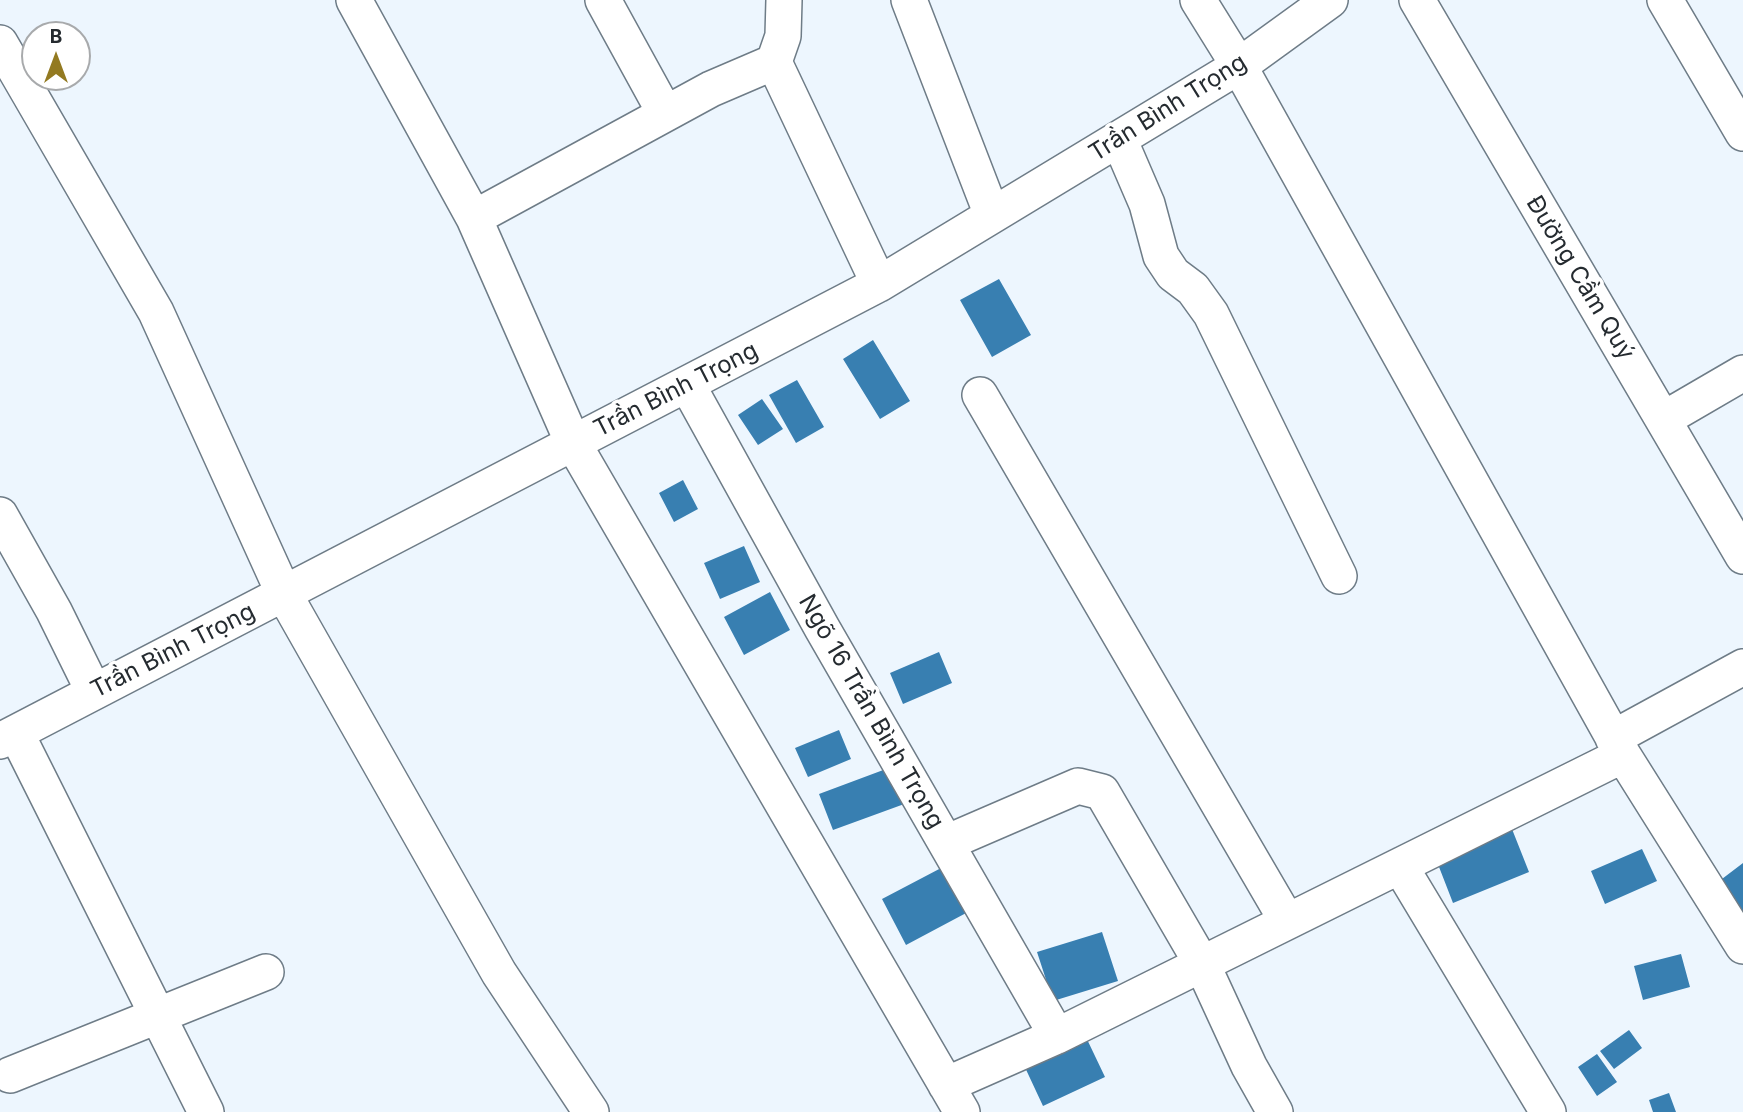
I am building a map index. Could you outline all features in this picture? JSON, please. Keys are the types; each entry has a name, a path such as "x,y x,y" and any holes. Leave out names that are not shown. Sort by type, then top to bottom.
{"street":[{"path":"354,0 474,218 573,443 954,1099 1057,1036 1400,866 1618,747 1743,667"},
{"path":"603,0 665,113"},
{"path":"784,0 783,36 774,62 879,284"},
{"path":"909,0 992,215"},
{"path":"1198,0 1239,66 1618,747 1743,946"},
{"name":"Trần Bình Trọng","path":"8,737 93,690 688,386 879,284 1239,66 1330,0"},
{"name":"Đường Cầm Quý","path":"1417,0 1743,556"},
{"path":"1665,0 1731,87 1743,133"},
{"path":"0,43 156,312 284,594 499,973 591,1112"},
{"path":"474,218 665,113 774,62"},
{"path":"1119,139 1147,204 1161,256 1173,274 1193,289 1211,314 1339,576"},
{"path":"1664,419 1743,373"},
{"name":"Ngõ 16 Trần Bình Trọng","path":"688,386 1057,1036"},
{"path":"980,395 1287,921"},
{"path":"0,515 54,611 93,690"},
{"path":"8,737 206,1112"},
{"path":"946,843 1078,786 1102,792 1202,964 1248,1066 1275,1112"},
{"path":"1400,866 1548,1112"},
{"path":"10,1075 266,972"}],"building":[{"path":"999,279 1031,335 992,357 960,300"},
{"path":"873,340 910,401 880,419 843,359"},
{"path":"797,380 824,427 796,443 769,395"},
{"path":"762,399 783,429 758,445 738,415"},
{"path":"683,480 698,509 674,522 659,493"},
{"path":"744,546 760,582 720,599 704,563"},
{"path":"770,592 790,630 744,655 724,617"},
{"path":"939,652 952,683 903,704 890,673"},
{"path":"839,730 851,759 808,777 795,748"},
{"path":"894,766 907,803 833,830 819,794"},
{"path":"1510,824 1529,872 1453,903 1434,854"},
{"path":"1642,849 1657,881 1605,904 1591,871"},
{"path":"1743,863 1743,914 1718,882"},
{"path":"943,867 968,912 906,945 882,899"},
{"path":"1102,932 1118,981 1053,1001 1037,952"},
{"path":"1681,954 1690,987 1643,1000 1634,966"},
{"path":"1629,1030 1642,1048 1614,1069 1600,1051"},
{"path":"1084,1033 1105,1077 1043,1106 1022,1061"},
{"path":"1597,1054 1617,1082 1597,1096 1578,1067"},
{"path":"1669,1093 1676,1112 1653,1112 1649,1100"}]}
